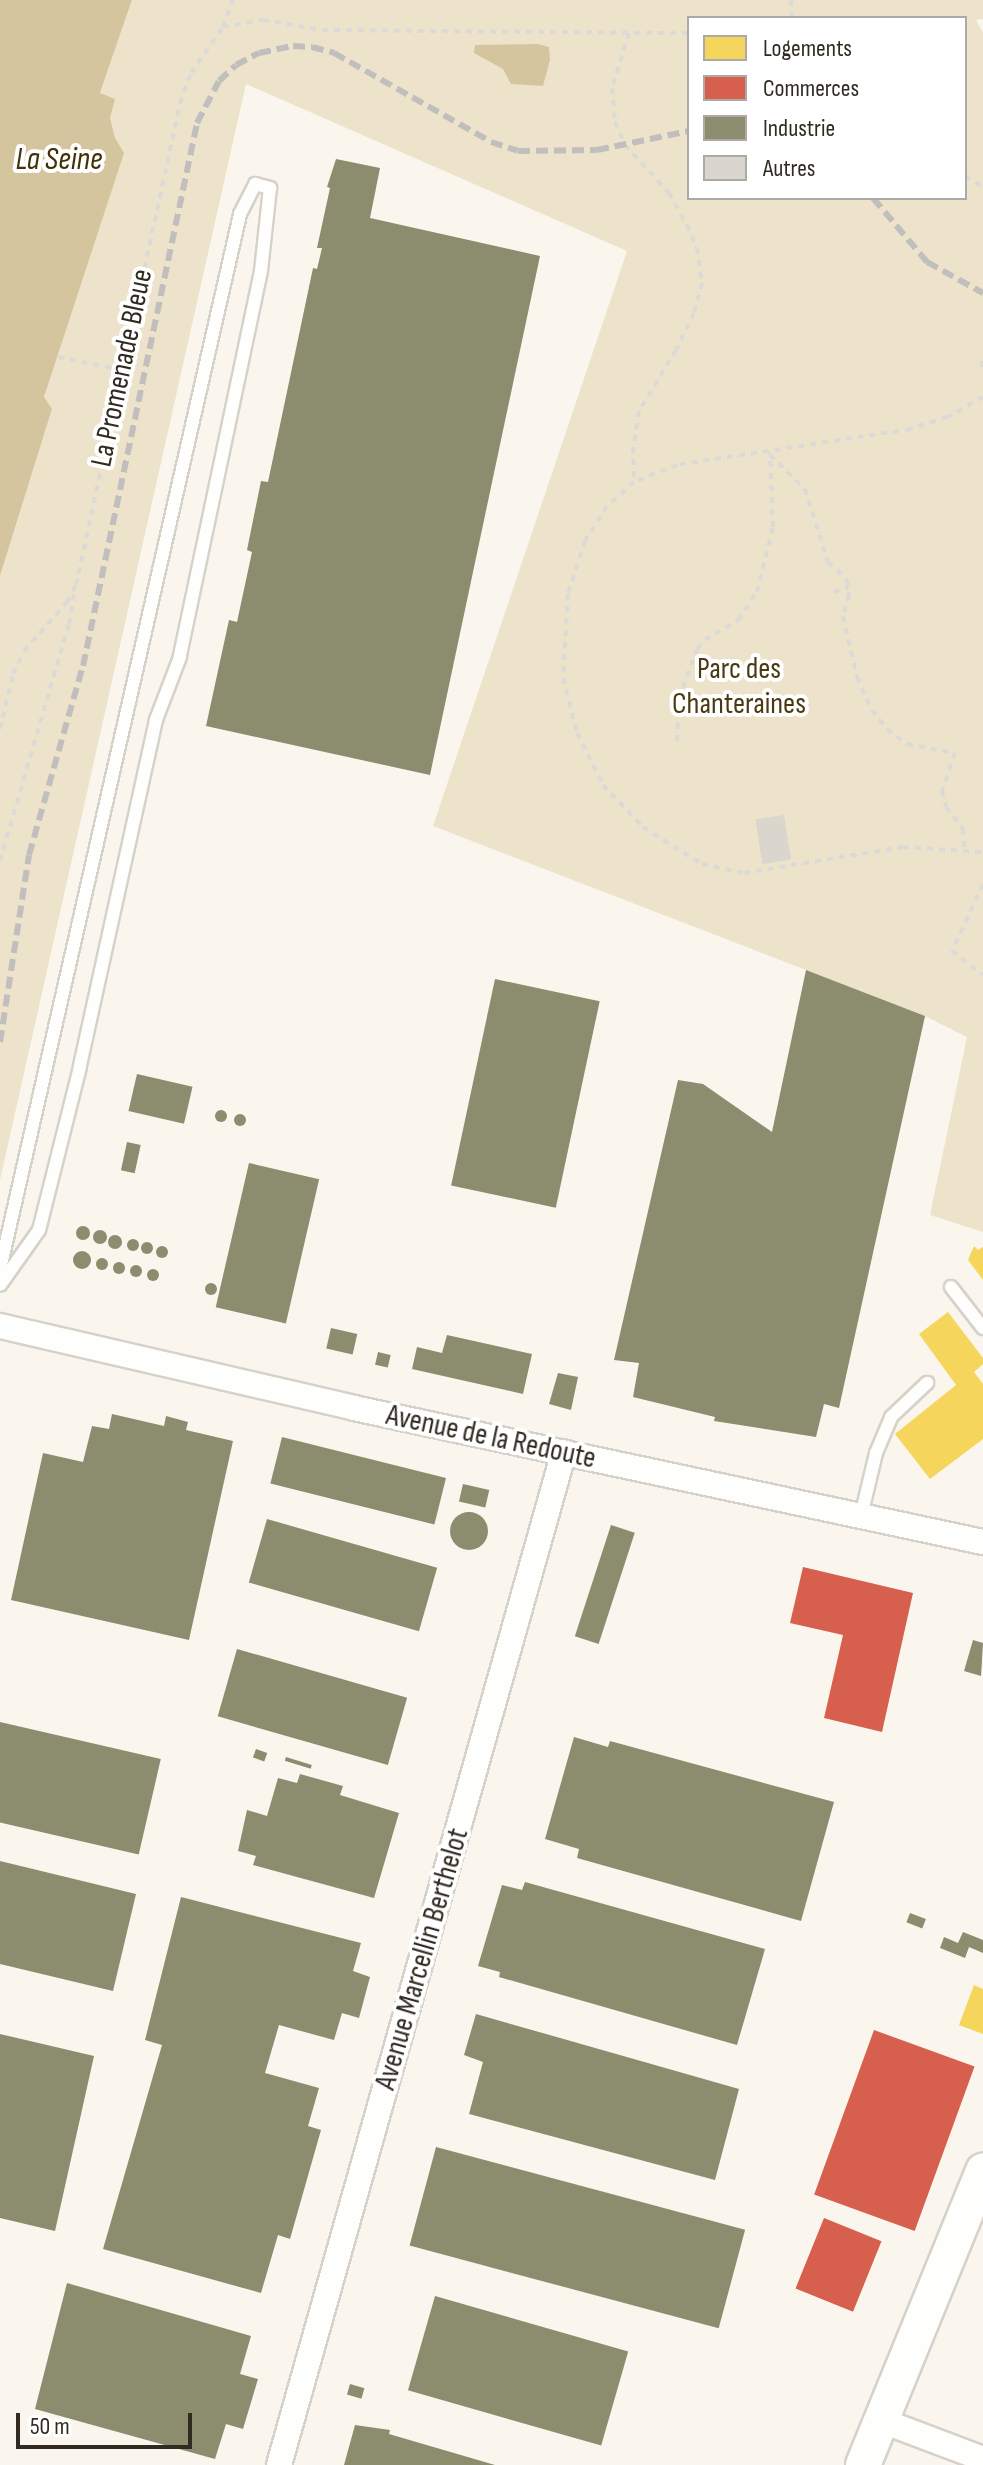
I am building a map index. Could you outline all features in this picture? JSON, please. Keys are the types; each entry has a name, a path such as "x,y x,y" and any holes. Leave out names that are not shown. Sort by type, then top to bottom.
{"main road":[{"path":"863,2465 983,2171"}],"street":[{"name":"Avenue de la Redoute","path":"0,1326 983,1542"},
{"name":"Avenue Marcellin Berthelot","path":"279,2465 564,1452"},
{"path":"880,2420 983,2459"}],"lane":[{"path":"0,1269 240,214 255,184 270,188 261,271 180,657 156,720 80,1067 39,1230 0,1285"},
{"path":"951,1287 983,1328"},
{"path":"861,1516 876,1453 891,1417 927,1383"}],"path":[{"name":"La Promenade Bleue","path":"0,729 13,674 24,651 67,602 76,585 180,103 191,73 223,27 233,0"},
{"path":"223,27 263,20 322,30 687,33"},
{"path":"629,33 612,88 615,122 625,145 669,193 687,225 697,248 702,283 694,313 676,350 639,411 633,447 634,482"},
{"path":"58,357 122,370"},
{"path":"981,361 983,368"},
{"path":"983,397 947,417 911,429 677,465 634,482 594,522 576,566 565,622 563,678 568,705 588,760 620,806 664,843 720,870 759,872 903,847 983,852"},
{"path":"770,453 805,489 828,562 847,580 843,616 845,630 857,677 872,710 887,729 907,744 955,753 942,791 946,807 963,829 964,850"},
{"path":"677,741 679,699 697,649 705,640 738,620 757,592 773,527 770,453"},
{"path":"0,861 69,624 76,585"},
{"path":"834,592 848,588"},
{"path":"983,884 952,951 983,975"}],"green space":[{"name":"Parc des Chanteraines","path":"132,0 983,0 983,19 976,20 983,33 983,1232 930,1215 967,1037 925,1016 433,826 627,251 246,84 0,1180 0,576 52,409 44,398 115,138 100,93"}],"water":[{"name":"La Seine","path":"0,0 132,0 100,93 115,99 110,118 115,138 124,153 44,397 52,409 0,576"},
{"path":"538,44 549,47 550,60 543,86 511,84 503,69 474,53 475,45"}],"building: Logements":[{"path":"974,1246 978,1250 983,1247 983,1280 968,1260"},
{"path":"948,1312 983,1358 983,1364 974,1372 983,1384 983,1439 930,1479 895,1434 956,1385 919,1334"},
{"path":"974,1985 983,1989 983,2034 959,2025"}],"building: Commerces":[{"path":"803,1567 913,1593 882,1732 824,1718 843,1635 790,1623"},
{"path":"874,2030 975,2067 915,2231 814,2194"},
{"path":"824,2218 881,2241 853,2312 796,2288"}],"building: Industrie":[{"path":"336,159 380,168 370,218 540,256 430,775 206,726 229,620 237,622 252,552 247,550 261,481 268,482 313,268 317,269 322,248 317,248 330,188 327,187"},
{"path":"806,970 925,1016 839,1408 824,1404 816,1437 714,1421 715,1417 633,1397 639,1363 614,1360 678,1080 703,1084 772,1132"},
{"path":"495,979 600,1001 556,1208 451,1185"},
{"path":"137,1074 193,1087 184,1124 128,1111"},
{"path":"221,1110 227,1116 221,1122 215,1116"},
{"path":"240,1114 246,1120 240,1126 234,1120"},
{"path":"127,1142 141,1145 135,1173 121,1170"},
{"path":"249,1163 319,1179 286,1323 216,1307"},
{"path":"83,1226 90,1233 83,1240 76,1233"},
{"path":"100,1230 107,1237 100,1244 93,1237"},
{"path":"115,1235 122,1242 115,1249 108,1242"},
{"path":"133,1239 139,1245 133,1251 127,1245"},
{"path":"147,1242 153,1248 147,1254 141,1248"},
{"path":"162,1246 168,1252 162,1258 156,1252"},
{"path":"78,1251 86,1251 91,1260 89,1267 78,1269 73,1264 73,1256"},
{"path":"102,1258 108,1264 102,1270 96,1264"},
{"path":"119,1262 125,1268 119,1274 113,1268"},
{"path":"136,1265 142,1271 136,1277 130,1271"},
{"path":"153,1269 159,1275 153,1281 147,1275"},
{"path":"211,1283 217,1289 211,1295 205,1289"},
{"path":"331,1328 357,1334 353,1355 326,1348"},
{"path":"447,1335 532,1354 523,1394 412,1369 417,1347 442,1353"},
{"path":"378,1352 391,1355 388,1368 375,1365"},
{"path":"558,1373 578,1377 571,1410 549,1404"},
{"path":"112,1414 164,1426 166,1416 188,1422 186,1430 233,1441 189,1640 11,1600 43,1453 83,1462 92,1426 109,1429"},
{"path":"282,1437 446,1478 434,1524 270,1484"},
{"path":"463,1484 489,1490 485,1508 459,1502"},
{"path":"469,1512 483,1517 488,1531 483,1545 469,1550 455,1545 450,1531 455,1517"},
{"path":"267,1519 437,1568 419,1631 249,1582"},
{"path":"611,1525 635,1533 599,1644 575,1636"},
{"path":"973,1640 983,1643 981,1676 964,1671"},
{"path":"237,1649 407,1698 388,1765 218,1716"},
{"path":"0,1722 161,1759 139,1855 0,1823"},
{"path":"574,1737 608,1747 610,1741 834,1802 801,1921 577,1858 579,1849 545,1839"},
{"path":"256,1749 267,1753 264,1762 253,1757"},
{"path":"286,1757 312,1765 311,1769 285,1761"},
{"path":"300,1774 343,1786 340,1795 399,1813 374,1898 253,1865 256,1856 238,1851 247,1810 267,1816 278,1778 297,1783"},
{"path":"0,1861 136,1894 113,1991 0,1964"},
{"path":"525,1882 765,1949 737,2045 499,1977 500,1972 478,1966 502,1885 522,1890"},
{"path":"181,1897 361,1943 353,1971 370,1977 359,2018 342,2013 334,2040 279,2025 265,2073 319,2088 308,2126 321,2130 290,2239 278,2235 261,2293 103,2249 162,2045 145,2040"},
{"path":"910,1913 926,1919 922,1928 906,1922"},
{"path":"963,1932 983,1940 983,1953 969,1947 965,1958 940,1948 944,1937 958,1943"},
{"path":"476,2014 739,2089 715,2180 469,2114 483,2062 464,2055"},
{"path":"0,2034 94,2056 55,2231 0,2218"},
{"path":"436,2147 745,2230 719,2328 410,2246"},
{"path":"67,2283 251,2336 240,2374 258,2379 243,2429 226,2424 215,2459 35,2409"},
{"path":"435,2296 628,2351 601,2446 408,2390"},
{"path":"350,2384 364,2388 361,2399 347,2395"},
{"path":"355,2425 390,2430 389,2434 495,2465 344,2465"}],"building: Autres":[{"path":"784,815 791,859 762,864 755,820"}],"railway":[{"path":"0,1042 29,855 83,666 197,123 219,81 236,65 259,53 293,46 312,47 334,53 491,142 518,151 597,150 687,131"},
{"path":"875,200 927,262 983,293"}]}
